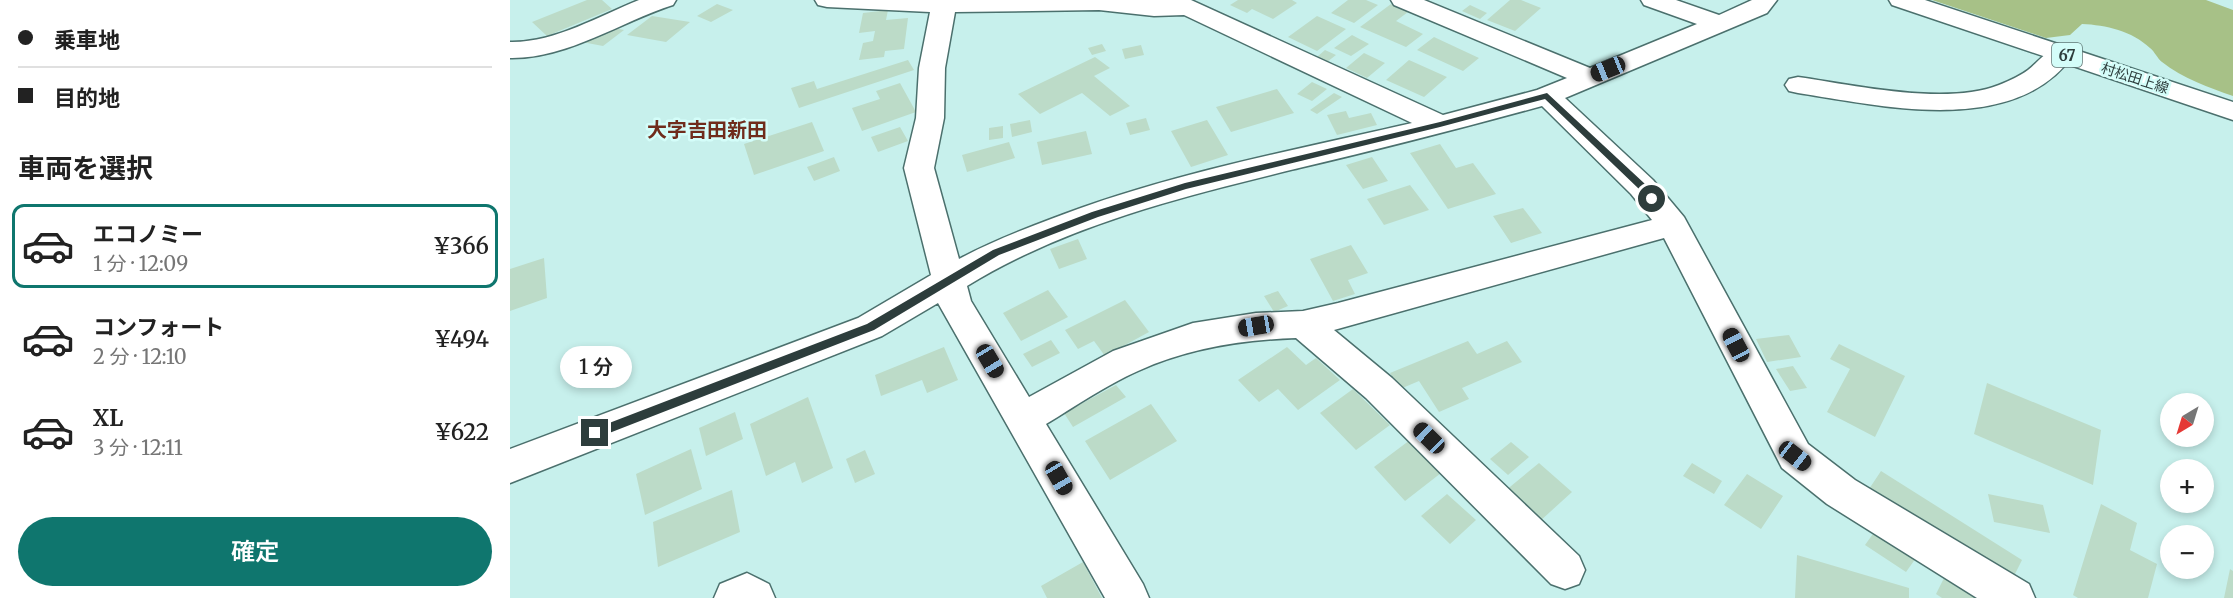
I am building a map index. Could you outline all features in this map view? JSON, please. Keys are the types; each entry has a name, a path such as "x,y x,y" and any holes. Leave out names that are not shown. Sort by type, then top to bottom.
{"street":[{"path":"510,50 546,46 645,5 664,0"},
{"path":"827,0 1099,3 1154,9 1180,4 1440,125"},
{"path":"1403,0 1588,77"},
{"path":"1653,0 1720,24"},
{"path":"510,466 870,327 996,253 1095,214 1185,186 1440,125 1547,96 1758,8 1765,0"},
{"name":"村松田上線","path":"1900,0 2233,111"},
{"path":"944,3 932,68 930,118 919,168 949,282 956,303 1128,598"},
{"path":"1798,85 1926,102 1974,99 1999,95 2022,87 2048,70 2061,54"},
{"path":"1547,96 1642,187 1673,225 1795,456 1840,492 2014,598"},
{"path":"1024,418 1125,361 1193,337 1256,326 1303,324 1673,225"},
{"path":"1303,324 1379,388 1565,570"},
{"path":"735,598 747,594 754,598"}],"green space":[{"path":"1932,0 2206,0 2233,10 2233,96 2178,73 2162,62 2143,42 2118,30 2082,24 2070,35 2046,38"}],"building":[{"path":"587,0 602,0 612,9 547,36 532,22"},
{"path":"1238,0 1292,0 1297,3 1273,19 1252,9 1247,13 1230,5"},
{"path":"1348,0 1366,0 1378,5 1354,23 1331,13"},
{"path":"1510,0 1521,0 1541,8 1515,31 1487,20"},
{"path":"717,4 733,10 711,22 697,16"},
{"path":"1391,4 1408,12 1396,21 1423,34 1406,47 1360,27"},
{"path":"1470,5 1487,13 1480,19 1462,11"},
{"path":"888,10 886,20 908,18 904,49 885,51 884,57 859,60 863,43 873,41 875,31 859,33 863,13"},
{"path":"652,16 690,22 666,42 627,35"},
{"path":"1317,16 1346,29 1317,51 1288,37"},
{"path":"604,26 624,30 603,46 582,42"},
{"path":"1352,35 1369,44 1351,56 1334,48"},
{"path":"1434,37 1479,58 1463,71 1417,50"},
{"path":"1102,44 1106,51 1092,55 1088,48"},
{"path":"1141,45 1144,55 1125,59 1122,49"},
{"path":"1325,50 1336,55 1327,62 1317,57"},
{"path":"1364,53 1385,63 1367,78 1346,68"},
{"path":"1095,57 1110,68 1094,76 1130,106 1110,116 1082,93 1040,114 1018,94"},
{"path":"908,60 914,70 799,108 791,88 814,81 817,89"},
{"path":"1409,60 1447,77 1424,97 1386,80"},
{"path":"1312,82 1327,89 1312,101 1297,94"},
{"path":"900,83 916,112 862,131 852,108 880,99 876,91"},
{"path":"1277,89 1294,113 1231,132 1216,107"},
{"path":"1334,93 1342,97 1317,114 1310,110"},
{"path":"1346,111 1349,118 1371,113 1377,125 1337,135 1327,115"},
{"path":"1146,118 1150,130 1130,135 1126,123"},
{"path":"1030,120 1032,132 1012,137 1010,124"},
{"path":"1207,120 1228,155 1191,167 1171,131"},
{"path":"812,122 824,151 754,175 744,144"},
{"path":"1003,126 1003,138 989,140 989,128"},
{"path":"900,127 908,141 878,152 871,137"},
{"path":"1086,131 1092,154 1042,165 1037,142"},
{"path":"1009,142 1015,158 967,172 962,155"},
{"path":"1440,144 1456,168 1473,163 1496,194 1448,209 1410,153"},
{"path":"834,157 840,171 814,181 807,167"},
{"path":"1372,157 1388,181 1363,189 1346,165"},
{"path":"1410,185 1429,210 1384,225 1367,199"},
{"path":"1523,208 1542,233 1511,243 1493,216"},
{"path":"1078,239 1087,259 1059,269 1050,249"},
{"path":"1351,245 1368,273 1348,280 1355,294 1333,301 1310,259"},
{"path":"544,258 547,298 510,311 510,269"},
{"path":"1048,290 1068,317 1021,341 1003,313"},
{"path":"1278,291 1288,306 1274,312 1264,296"},
{"path":"1125,300 1149,332 1105,356 1094,341 1078,349 1065,330"},
{"path":"1789,335 1801,357 1767,362 1756,339"},
{"path":"1051,340 1060,353 1032,367 1023,354"},
{"path":"1468,341 1477,354 1507,341 1522,362 1462,388 1469,399 1439,412 1419,381 1400,389 1390,373"},
{"path":"1839,344 1905,376 1875,437 1827,412 1850,369 1830,359"},
{"path":"944,347 958,380 927,393 922,380 881,396 875,375"},
{"path":"1287,347 1306,365 1316,358 1340,380 1298,410 1278,389 1259,402 1238,380"},
{"path":"1793,366 1807,388 1790,391 1776,369"},
{"path":"1987,383 2101,430 2093,485 1974,434"},
{"path":"1116,385 1126,397 1073,427 1064,413"},
{"path":"1353,389 1390,425 1356,450 1320,413"},
{"path":"808,397 833,468 802,483 795,462 766,476 750,424"},
{"path":"1151,404 1177,441 1110,480 1085,441"},
{"path":"735,412 743,439 706,456 699,428"},
{"path":"1410,440 1441,473 1405,501 1374,467"},
{"path":"1511,442 1529,457 1508,475 1490,459"},
{"path":"691,449 702,489 645,515 636,474"},
{"path":"865,450 875,474 855,483 846,459"},
{"path":"1539,463 1572,492 1539,522 1505,491"},
{"path":"1692,463 1722,481 1714,494 1683,476"},
{"path":"1881,471 2022,560 2011,582 1869,489"},
{"path":"1747,474 1783,496 1761,529 1724,505"},
{"path":"732,490 740,532 658,567 653,522"},
{"path":"1447,494 1476,520 1450,544 1421,516"},
{"path":"1988,494 2043,505 2050,533 1994,522"},
{"path":"2101,504 2137,523 2130,550 2157,564 2148,598 2078,598 2073,595"},
{"path":"1875,531 1916,558 1906,572 1865,545"},
{"path":"1797,555 1909,588 1909,598 1795,598"},
{"path":"1083,562 1102,598 1047,598 1041,586"},
{"path":"2230,569 2233,571 2233,598 2224,598"},
{"path":"1946,574 1984,598 1942,598 1936,594"}],"district":[{"name":"大字吉田新田","path":"707,129"}],"route":[{"path":"595,433 870,327 996,253 1095,214 1185,186 1440,125 1547,96 1652,199"}]}
